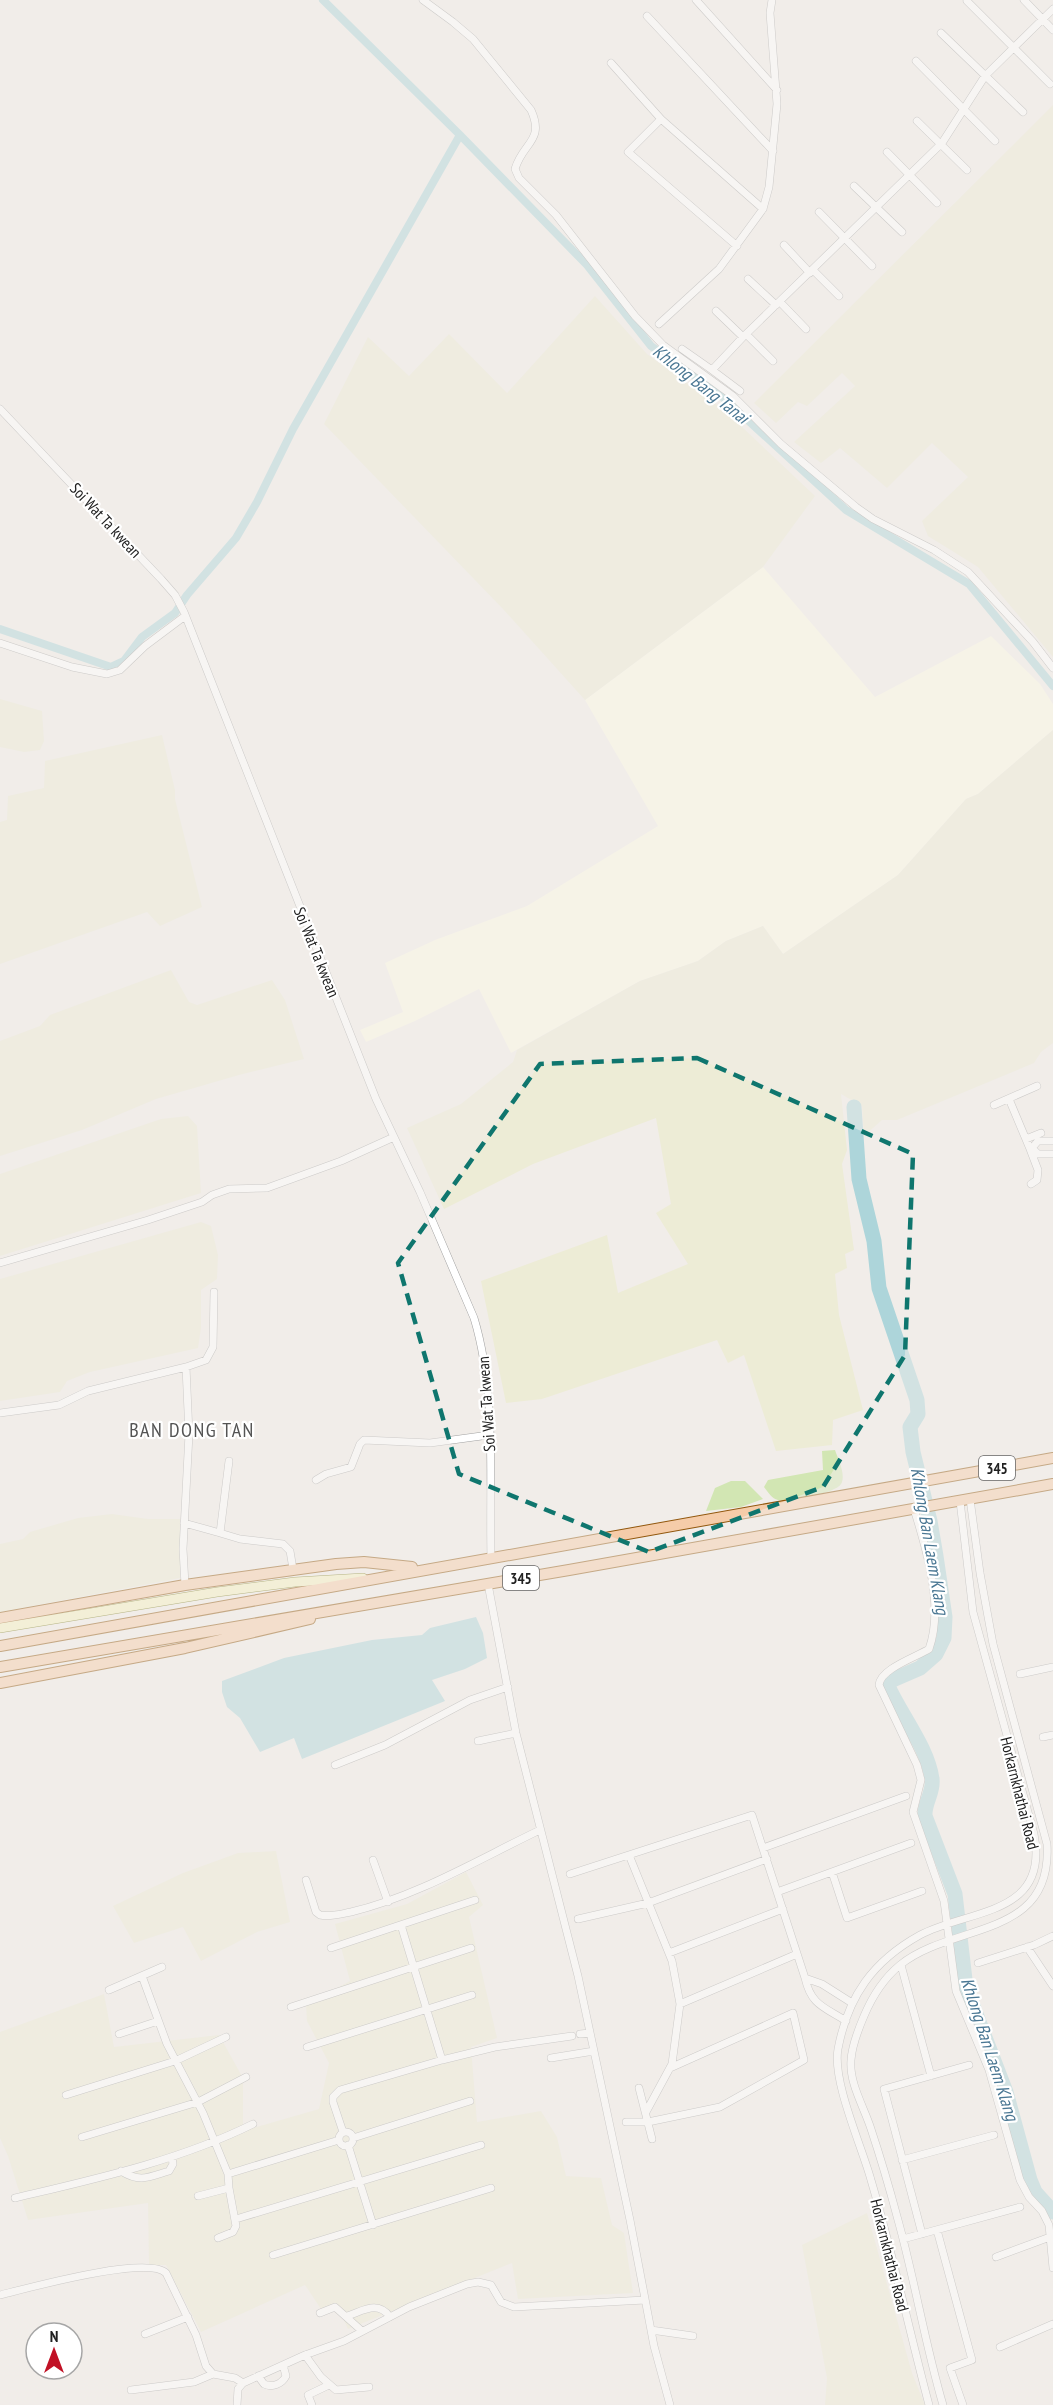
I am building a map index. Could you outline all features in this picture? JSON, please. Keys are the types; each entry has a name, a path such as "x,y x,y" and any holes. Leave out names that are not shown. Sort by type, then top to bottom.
{"main road":[{"name":"345","path":"0,1646 1053,1458"},
{"name":"345","path":"0,1667 1053,1484"},
{"path":"0,1618 185,1585 293,1569 364,1562 424,1569"},
{"name":"345","path":"0,1628 116,1608 295,1582 378,1577"},
{"path":"0,1683 244,1635 368,1603"}],"street":[{"path":"423,0 473,39 531,110 537,123 535,136 517,160 515,169 519,178 556,215 618,296 650,332 670,351 733,396 781,444 856,507 880,524 934,550 968,572 1033,642 1053,668"},
{"path":"696,0 777,90"},
{"path":"659,324 719,269 763,208 769,188 777,90 770,13 772,0"},
{"path":"1024,0 1053,30"},
{"path":"967,1 1050,84"},
{"path":"712,370 744,335 942,143 985,76 1053,9"},
{"path":"647,16 772,151"},
{"path":"940,33 1023,112"},
{"path":"916,61 995,141"},
{"path":"611,63 661,119 763,208"},
{"path":"661,119 628,152 737,246"},
{"path":"917,121 942,143 967,171"},
{"path":"887,152 937,203"},
{"path":"854,186 902,232"},
{"path":"819,212 872,266"},
{"path":"784,245 839,296"},
{"path":"748,279 806,329"},
{"path":"716,311 773,361"},
{"path":"682,349 740,390"},
{"name":"Soi Wat Ta kwean","path":"0,409 175,595 184,614 376,1099 474,1318 483,1354 489,1436 491,1558"},
{"path":"0,643 72,667 107,674 120,670 184,614"},
{"path":"994,1106 1037,1086"},
{"path":"1009,1099 1031,1148 1038,1170 1037,1180 1031,1184"},
{"path":"1026,1140 1041,1132"},
{"path":"0,1263 148,1220 202,1202 229,1189 267,1188 341,1161 394,1137"},
{"path":"1031,1148 1038,1141 1053,1141"},
{"path":"1031,1148 1038,1154 1053,1154"},
{"path":"0,1413 59,1405 88,1391 206,1360 213,1347 214,1292"},
{"path":"185,1585 184,1523 188,1419 186,1367"},
{"path":"316,1480 326,1474 351,1467 360,1444 368,1439 430,1443 489,1436"},
{"path":"220,1533 230,1461"},
{"name":"Horkarnkhathai Road","path":"930,2405 906,2321 872,2182 841,2086 837,2064 838,2050 852,2003 862,1984 876,1967 922,1934 999,1908 1024,1889 1033,1871 1036,1850 1020,1781 973,1612 965,1500"},
{"name":"Horkarnkhathai Road","path":"943,2405 903,2239 871,2128 854,2083 851,2061 856,2033 879,1986 901,1965 952,1940 1004,1922 1031,1902 1045,1875 1048,1855 1044,1830 993,1644 965,1500"},
{"path":"917,1509 928,1557 936,1616 934,1636 929,1649 886,1672 879,1680 879,1685 917,1765 921,1785 913,1812 941,1890 952,1940 956,1991 989,2070 1020,2180 1029,2197 1046,2217 1053,2268"},
{"path":"184,1523 240,1539 283,1544 290,1551 293,1569"},
{"path":"488,1584 516,1733 590,2033 651,2330 670,2405"},
{"path":"1020,1674 1053,1666"},
{"path":"334,1765 385,1745 470,1700 508,1687"},
{"path":"478,1741 516,1733"},
{"path":"1043,1737 1053,1735"},
{"path":"763,1848 906,1796"},
{"path":"570,1875 752,1815 808,1993 818,2003 846,2021"},
{"path":"306,1880 316,1912 320,1916 332,1916 388,1902 540,1830"},
{"path":"777,1892 910,1843"},
{"path":"629,1855 672,1961 680,2004 670,2068 646,2112"},
{"path":"578,1919 648,1903 766,1859"},
{"path":"373,1860 388,1902"},
{"path":"832,1872 847,1918 922,1891"},
{"path":"330,1948 476,1900"},
{"path":"669,1953 783,1909"},
{"path":"401,1925 442,2060"},
{"path":"978,1962 1027,1947 1053,1936"},
{"path":"1027,1947 1053,1986"},
{"path":"291,2007 471,1948"},
{"path":"680,2004 797,1954"},
{"path":"901,1965 931,2076"},
{"path":"109,1990 162,1967"},
{"path":"142,1976 175,2061 198,2102 228,2174 236,2230 218,2238"},
{"path":"805,1978 822,1984 852,2003"},
{"path":"307,2047 472,1995"},
{"path":"626,2122 648,2122 720,2108 804,2060 793,2013 670,2068"},
{"path":"119,2034 158,2021"},
{"path":"228,2174 339,2140 343,2132 333,2097 340,2090 495,2047 590,2033"},
{"path":"66,2095 175,2061 226,2037"},
{"path":"551,2058 594,2051"},
{"path":"922,2234 884,2089 969,2065"},
{"path":"82,2137 198,2102 246,2077"},
{"path":"639,2088 652,2139"},
{"path":"348,2145 353,2138 470,2101"},
{"path":"15,2198 172,2157 216,2143 253,2124"},
{"path":"343,2132 349,2132 353,2138"},
{"path":"902,2160 994,2135"},
{"path":"339,2140 342,2145 348,2145"},
{"path":"348,2145 373,2224"},
{"path":"236,2219 481,2145"},
{"path":"121,2171 132,2178 148,2177 169,2171 173,2164 172,2157"},
{"path":"198,2196 229,2188"},
{"path":"273,2255 491,2188"},
{"path":"903,2239 1020,2207"},
{"path":"937,2230 972,2360 950,2368 963,2405"},
{"path":"996,2257 1050,2237"},
{"path":"0,2295 94,2273 155,2267 166,2273 188,2317 206,2366 213,2374"},
{"path":"237,2405 238,2389 243,2383 305,2355 344,2341 390,2317 477,2282 491,2284 501,2302 514,2307 645,2300"},
{"path":"320,2313 335,2307 362,2331"},
{"path":"347,2316 377,2307 385,2310 390,2317"},
{"path":"145,2334 188,2317"},
{"path":"1000,2347 1053,2324"},
{"path":"651,2330 693,2336"},
{"path":"305,2355 329,2385 343,2391 369,2387"},
{"path":"258,2376 264,2384 274,2385 284,2380 286,2376 283,2365"},
{"path":"130,2390 194,2382 213,2374 235,2378 243,2383"},
{"path":"312,2405 308,2395 329,2385"}],"highlighted area":[{"path":"697,1058 913,1154 905,1355 823,1487 649,1552 459,1474 398,1263 540,1064"}],"shaded area":[{"path":"763,567 875,697 991,636 1040,684 1053,704 1053,730 978,794 966,799 898,875 783,954 763,926 726,941 698,961 640,981 511,1053 479,989 366,1042 360,1030 403,1012 385,963 435,940 527,906 658,826 585,700"}],"green space":[{"path":"1053,105 1053,657 978,567 928,536 922,521 968,477 932,443 887,488 840,448 821,463 794,442 855,386 842,373 807,406 798,402 776,423 754,403"},
{"path":"595,296 647,354 724,410 815,496 763,567 585,700 503,609 324,424 368,337 409,376 449,334 507,393"},
{"path":"0,699 42,711 44,741 40,750 24,752 0,747"},
{"path":"1053,730 1053,1043 1041,1052 1034,1063 897,1120 882,1120 864,1136 862,1106 841,1094 847,1150 842,1164 854,1250 845,1254 847,1268 835,1274 839,1315 863,1410 833,1420 832,1445 776,1451 744,1355 728,1363 717,1340 542,1399 506,1403 481,1281 607,1235 618,1293 688,1264 656,1213 671,1204 656,1118 533,1164 444,1209 407,1128 461,1104 513,1062 517,1050 640,981 698,961 726,941 763,926 783,954 898,875 966,799 978,794"},
{"path":"162,735 175,799 202,907 160,926 147,912 0,964 0,822 7,820 8,796 44,788 45,761"},
{"path":"171,970 189,1002 197,1005 272,980 285,1000 304,1059 156,1099 82,1130 0,1156 0,1041 40,1026 50,1015"},
{"path":"188,1116 197,1126 201,1193 0,1256 0,1174 161,1119"},
{"path":"201,1222 211,1226 218,1255 217,1279 201,1290 201,1328 198,1348 90,1372 67,1381 60,1392 0,1401 0,1279"},
{"path":"835,1450 843,1478 839,1486 833,1490 803,1498 778,1500 764,1487 768,1480 823,1470 822,1451"},
{"path":"731,1481 745,1481 763,1499 741,1507 706,1511 715,1488"},
{"path":"112,1514 148,1519 180,1519 180,1578 0,1612 0,1544 23,1539 30,1532 78,1518"},
{"path":"276,1851 290,1922 257,1932 201,1961 183,1927 134,1943 113,1906 183,1873 238,1853"},
{"path":"466,1872 483,1905 469,1917 497,2038 471,2047 477,2122 541,2111 557,2137 566,2176 601,2178 612,2225 624,2233 633,2293 518,2299 512,2263 348,2329 337,2306 323,2312 305,2285 201,2332 166,2265 149,2265 148,2203 28,2220 0,2138 0,2032 104,1994 114,2047 219,2035 243,2078 243,2131 319,2109 329,2063 307,2021 306,2005 350,1981 335,1924 407,1904"},
{"path":"867,2213 912,2373 925,2405 825,2405 827,2378 802,2245"}],"water":[{"path":"476,1617 483,1633 487,1658 465,1669 432,1680 445,1701 302,1759 294,1738 260,1752 240,1718 227,1707 222,1692 222,1681 284,1658 372,1640 422,1635 430,1628"}],"waterway":[{"name":"Khlong Bang Tanai","path":"323,0 587,265 651,346 717,392 846,510 969,584 1053,686"},
{"path":"0,629 111,667 124,661 142,637 175,613 187,595 236,538 257,502 293,429 460,135"},
{"name":"Khlong Ban Laem Klang","path":"854,1107 859,1179 874,1241 879,1288 917,1400 918,1414 910,1427 913,1452 930,1521 945,1617 944,1638 936,1654 920,1668 890,1681 888,1686 920,1744 929,1767 932,1784 925,1816 955,1894 966,1988 1006,2092 1030,2180 1035,2192 1053,2212"}],"district":[{"name":"BAN DONG TAN","path":"192,1430"}]}
